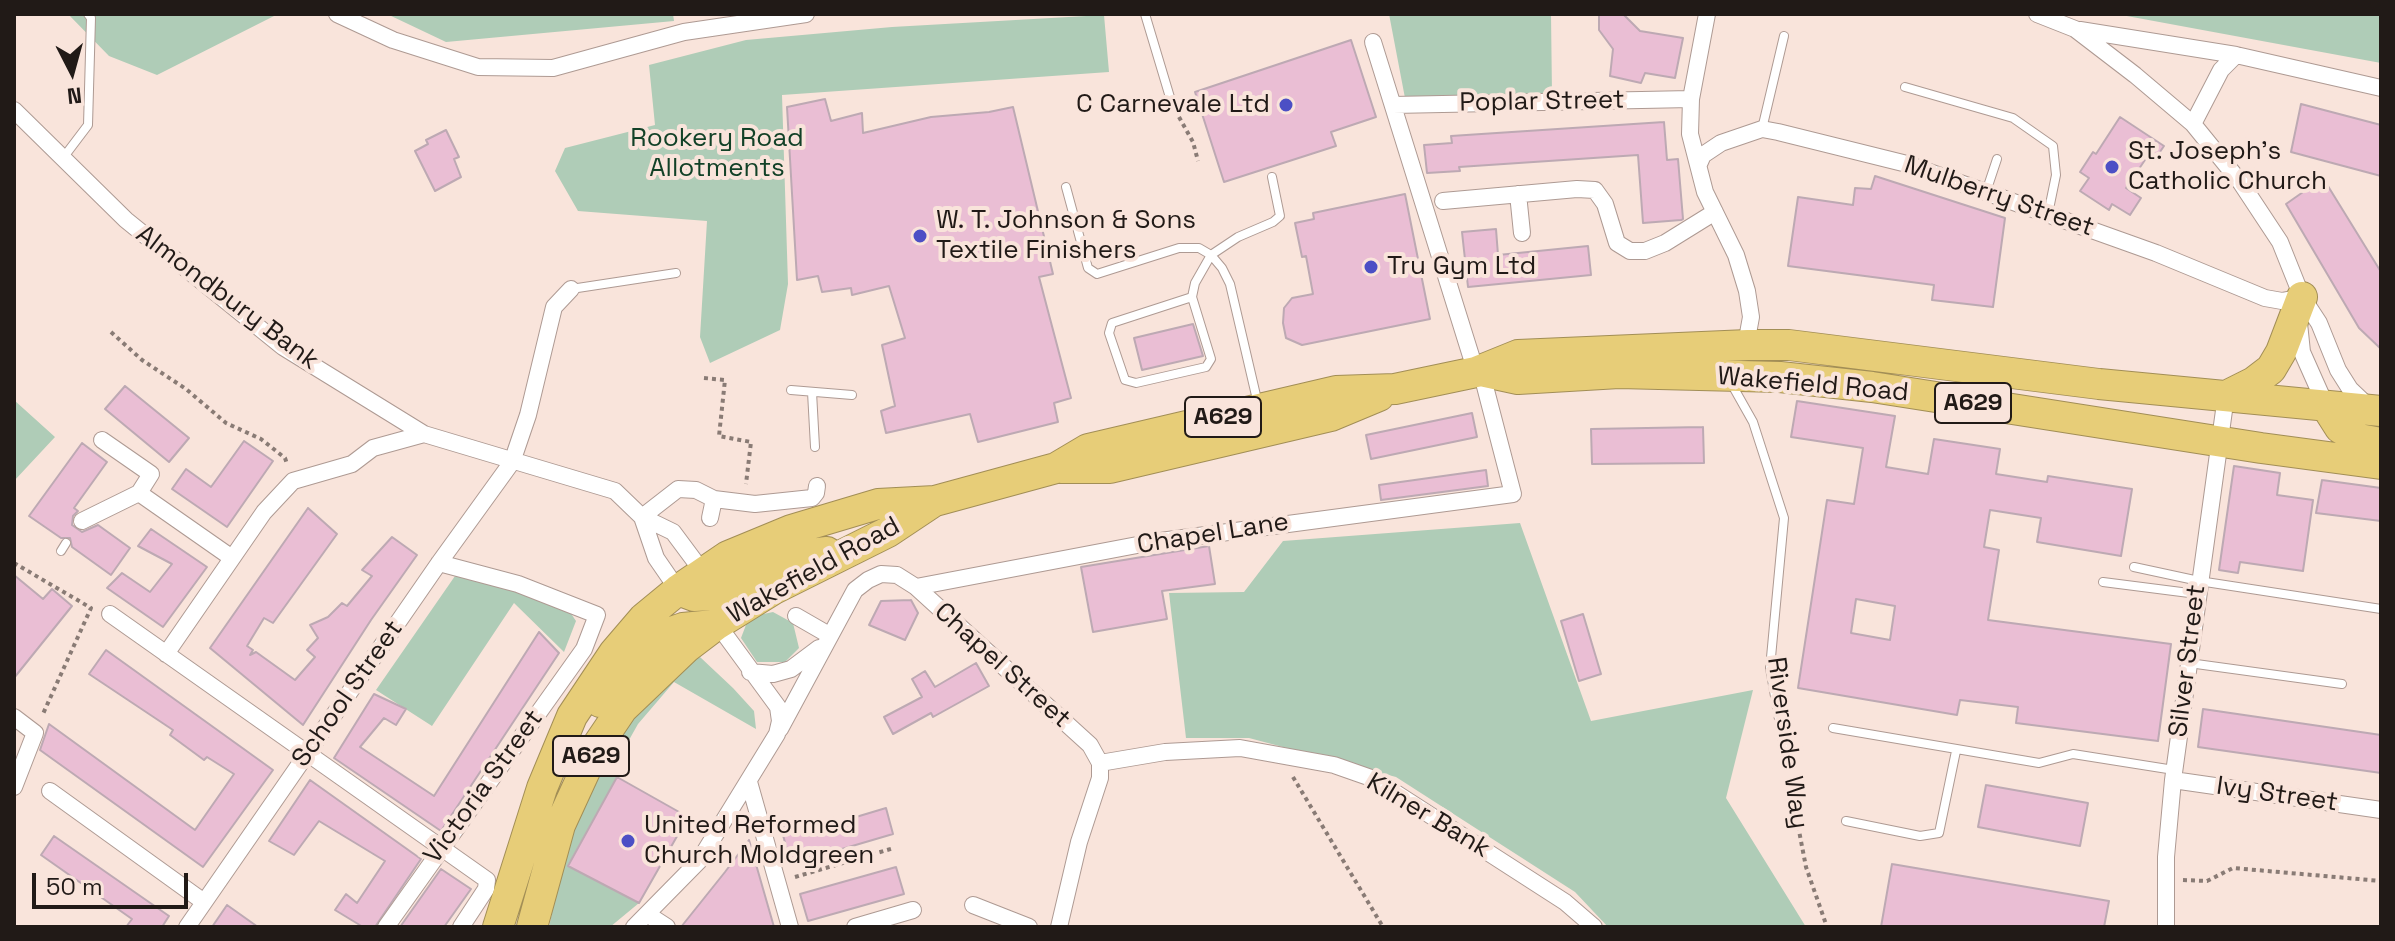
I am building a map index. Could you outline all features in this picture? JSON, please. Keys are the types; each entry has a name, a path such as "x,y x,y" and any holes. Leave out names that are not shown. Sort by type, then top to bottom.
{"highway":[{"path":"2226,396 2254,382 2271,369 2281,352 2302,297"},
{"name":"Wakefield Road","path":"1056,468 1088,449 1336,391 1395,389 1478,372 1518,355 1748,345 1842,350 2099,384 2376,410"},
{"name":"Wakefield Road","path":"1478,372 1518,379 1619,373 1780,377 1872,387 2218,442 2381,464"},
{"name":"Wakefield Road","path":"503,909 542,788 572,716 620,646 644,618 678,590 708,583 728,556 791,530 878,504 935,501 1056,468 1110,468 1331,416 1395,389"},
{"path":"2326,406 2340,428 2359,439 2381,443"},
{"name":"Wakefield Road","path":"532,927 560,825 595,749 622,709 687,647 716,625 761,596 888,532 935,501"},
{"path":"708,583 787,557 852,548"},
{"path":"572,716 600,701 660,636 683,628 716,625"}],"street":[{"path":"337,14 393,40 478,67 553,68 684,32 806,14"},
{"path":"1707,14 1691,99 1690,134 1699,175 1736,255 1751,317 1748,345 1727,375"},
{"path":"2037,14 2075,29 2236,55 2381,88"},
{"path":"2075,29 2193,124 2241,183 2280,242 2302,297 2319,323 2338,370 2350,389 2376,410"},
{"path":"1373,42 1478,372"},
{"path":"2193,124 2221,70 2236,55"},
{"name":"Poplar Street","path":"1393,105 1691,99"},
{"name":"Almondbury Bank","path":"14,110 126,220 283,347 424,434 615,491 642,517 673,532 708,583"},
{"path":"1699,164 1709,149 1762,129"},
{"name":"Mulberry Street","path":"1762,129 1907,164 2156,253 2265,298 2282,301 2302,297"},
{"path":"1443,201 1595,190 1605,204 1617,243 1630,251 1645,251 1665,243 1715,212"},
{"path":"1518,194 1522,233"},
{"path":"512,462 528,415 554,307 571,289"},
{"path":"2302,297 2298,328 2302,352 2326,406"},
{"name":"Chapel Lane","path":"916,587 1153,542 1513,494 1478,372"},
{"name":"Silver Street","path":"2166,927 2166,880 2174,775 2226,396"},
{"path":"166,654 264,512 293,481 352,464 373,448 424,434"},
{"path":"82,521 139,493 151,474 102,440"},
{"name":"School Street","path":"187,927 512,462"},
{"path":"642,517 678,489 696,490 714,499 755,504 812,498 817,486"},
{"path":"139,493 232,558"},
{"path":"710,518 714,499"},
{"name":"Almondbury Bank","path":"642,517 656,558 678,590"},
{"name":"Victoria Street","path":"386,927 584,649 597,615 518,584 439,563"},
{"name":"Chapel Street","path":"826,640 855,590 881,574 897,575 916,587 1090,745 1100,763"},
{"path":"708,583 716,625 778,707 780,721 777,734"},
{"path":"110,614 440,848 503,909"},
{"path":"796,616 826,640"},
{"path":"750,672 773,674 791,669 826,640"},
{"path":"634,927 699,861 777,734 826,640"},
{"path":"14,717 35,733 14,787"},
{"name":"Kilner Bank","path":"1100,763 1165,752 1240,748 1334,765 1374,779 1565,902 1594,927"},
{"path":"1059,927 1079,842 1100,778 1100,763"},
{"name":"Ivy Street","path":"2174,775 2381,810"},
{"path":"749,782 790,927"},
{"path":"50,791 204,902"},
{"path":"461,927 486,889 503,909"},
{"path":"973,905 1029,927"},
{"path":"855,927 913,910"},
{"path":"647,914 667,927"}],"lane":[{"path":"63,158 88,125 91,18 88,14"},
{"path":"1145,14 1172,104"},
{"path":"1762,129 1784,36"},
{"path":"1905,87 2013,118 2053,146 2056,175 2048,214"},
{"path":"1986,192 1997,159"},
{"path":"1192,297 1112,323 1109,333 1125,380 1136,383 1206,367 1211,359 1192,297 1195,283 1211,255 1280,216 1272,177"},
{"path":"1066,187 1088,268 1097,274 1179,248 1199,248 1211,255 1230,284 1259,409"},
{"path":"571,289 676,273"},
{"name":"Riverside Way","path":"1727,375 1753,422 1784,518 1770,668 1787,765"},
{"path":"791,390 852,395"},
{"path":"812,392 815,447"},
{"path":"2134,567 2198,588"},
{"path":"2103,582 2198,588 2381,609"},
{"path":"2188,663 2342,684"},
{"path":"1833,728 2039,763 2073,754 2174,775"},
{"path":"1846,821 1920,836 1939,833 1956,751"}],"path":[{"path":"1172,104 1193,142 1198,161"},
{"path":"111,332 142,360 186,389 226,423 261,439 285,458 293,481"},
{"path":"704,378 725,380 719,436 751,442 744,502"},
{"path":"14,563 91,608 35,733"},
{"path":"1285,756 1297,786 1383,927"},
{"name":"Riverside Way","path":"1787,765 1806,867 1827,927"},
{"path":"777,882 894,848"},
{"path":"2166,880 2207,881 2233,868 2381,881"}],"green space":[{"path":"68,14 278,14 157,75 109,56"},
{"path":"387,14 673,14 674,21 446,42"},
{"path":"1389,14 1551,14 1552,95 1405,98"},
{"path":"2116,14 2381,14 2381,63"},
{"name":"Rookery Road Allotments","path":"1104,15 1109,72 782,95 788,284 780,330 710,363 700,337 707,221 578,211 555,171 565,148 655,125 649,65 746,40 892,27"},
{"path":"14,400 55,437 14,481"},
{"path":"1520,523 1591,721 1753,690 1726,798 1806,927 1608,927 1575,892 1396,777 1249,738 1186,738 1169,593 1244,592 1283,541"},
{"path":"455,576 517,590 570,612 576,621 564,652 514,603 432,726 376,690"},
{"path":"773,612 793,623 799,648 785,662 757,662 741,638 749,617"},
{"path":"700,657 754,711 756,729 674,682 638,724 611,772 617,777 568,865 639,903 610,927 549,927 559,879 586,793 629,720 676,671"}],"building":[{"path":"1599,14 1623,14 1640,31 1683,38 1675,78 1645,73 1641,83 1610,76 1613,49 1599,30"},
{"name":"C Carnevale Ltd","path":"1351,40 1376,117 1331,132 1336,146 1224,182 1195,92"},
{"name":"W. T. Johnson & Sons Textile Finishers","path":"825,99 831,121 862,113 863,133 931,117 1013,107 1053,274 1039,277 1071,398 1054,403 1058,422 978,442 970,414 886,433 881,411 895,406 882,345 905,338 889,286 852,295 851,288 822,292 818,276 797,280 787,107"},
{"path":"2301,104 2381,125 2381,176 2291,152"},
{"name":"St. Joseph's Catholic Church","path":"2120,117 2164,146 2153,162 2147,157 2126,188 2141,198 2130,215 2112,204 2109,210 2080,191 2089,178 2080,172"},
{"path":"1664,122 1667,160 1678,159 1681,220 1643,223 1638,155 1459,167 1460,171 1427,173 1424,145 1452,143 1451,136"},
{"path":"446,130 459,157 454,159 461,177 435,191 415,151 428,144 426,140"},
{"path":"1875,176 2005,218 1993,307 1932,300 1934,285 1788,266 1798,197 1853,205 1855,188 1871,189"},
{"path":"2323,178 2381,272 2381,349 2359,328 2286,204"},
{"name":"Tru Gym Ltd","path":"1405,194 1430,319 1302,345 1286,338 1284,308 1292,298 1313,294 1306,256 1302,257 1295,223 1314,219 1313,213"},
{"path":"1496,229 1498,255 1588,246 1591,275 1468,287 1462,232"},
{"path":"1193,324 1203,356 1142,370 1134,338"},
{"path":"125,386 189,438 169,462 105,409"},
{"path":"1797,401 1895,416 1886,467 1928,474 1934,439 2000,449 1996,474 2047,482 2048,476 2132,489 2121,556 2037,542 2041,518 1990,510 1984,547 1999,550 1988,620 2171,644 2158,741 2016,723 2018,707 1960,700 1957,715 1798,688 1827,500 1854,504 1863,448 1791,437","holes":["1856,599 1895,606 1890,640 1851,633"]},
{"path":"1472,413 1477,437 1371,459 1366,435"},
{"path":"1703,427 1704,463 1592,464 1591,429"},
{"path":"244,441 273,461 227,527 172,489 186,469 211,487"},
{"path":"82,443 107,462 74,508 78,511 73,516 72,525 82,532 98,525 130,548 111,575 72,547 70,538 61,538 29,516"},
{"path":"2234,466 2280,473 2277,495 2313,500 2303,571 2240,562 2238,573 2219,570"},
{"path":"1486,470 1488,486 1381,500 1379,485"},
{"path":"2322,480 2381,488 2381,521 2316,513"},
{"path":"308,508 337,534 273,623 264,618 247,646 253,650 250,655 256,652 295,680 315,657 307,650 318,638 310,625 328,617 342,603 347,606 372,576 362,570 392,537 417,555 303,725 210,648"},
{"path":"151,529 207,567 163,627 107,588 122,573 150,592 172,564 138,546"},
{"path":"1209,546 1215,584 1162,591 1167,619 1093,632 1081,567"},
{"path":"14,575 43,599 52,589 72,606 14,678"},
{"path":"911,600 918,613 905,640 869,625 881,601"},
{"path":"1583,614 1601,674 1579,681 1561,621"},
{"path":"539,632 559,653 441,831 334,758 374,694 406,709 396,725 384,718 360,747 434,796"},
{"path":"106,650 273,770 203,867 40,750 49,724 195,830 234,774 207,757 204,760 170,735 173,730 89,674"},
{"path":"976,663 989,686 933,717 931,713 893,734 884,717 922,697 912,679 925,671 935,687"},
{"path":"2203,709 2381,735 2381,773 2198,747"},
{"name":"United Reformed Church Moldgreen","path":"617,777 688,817 639,903 568,866"},
{"path":"310,780 421,859 375,927 363,927 335,910 346,894 357,903 385,861 319,821 294,855 269,841"},
{"path":"1986,785 2088,803 2080,846 1978,827"},
{"path":"886,808 893,834 791,864 781,828 803,821 806,832"},
{"path":"54,836 169,916 162,927 126,927 132,919 41,855"},
{"path":"749,840 774,927 681,927 725,872"},
{"path":"1892,864 2109,901 2104,927 1881,927"},
{"path":"896,867 904,894 808,921 800,894"},
{"path":"441,869 471,889 444,927 400,927"},
{"path":"227,905 258,927 212,927"}],"place":[{"name":"C Carnevale Ltd","path":"1286,105"},
{"name":"St. Joseph's Catholic Church","path":"2112,167"},
{"name":"W. T. Johnson & Sons Textile Finishers","path":"920,236"},
{"name":"Tru Gym Ltd","path":"1371,267"},
{"name":"United Reformed Church Moldgreen","path":"628,841"}]}
